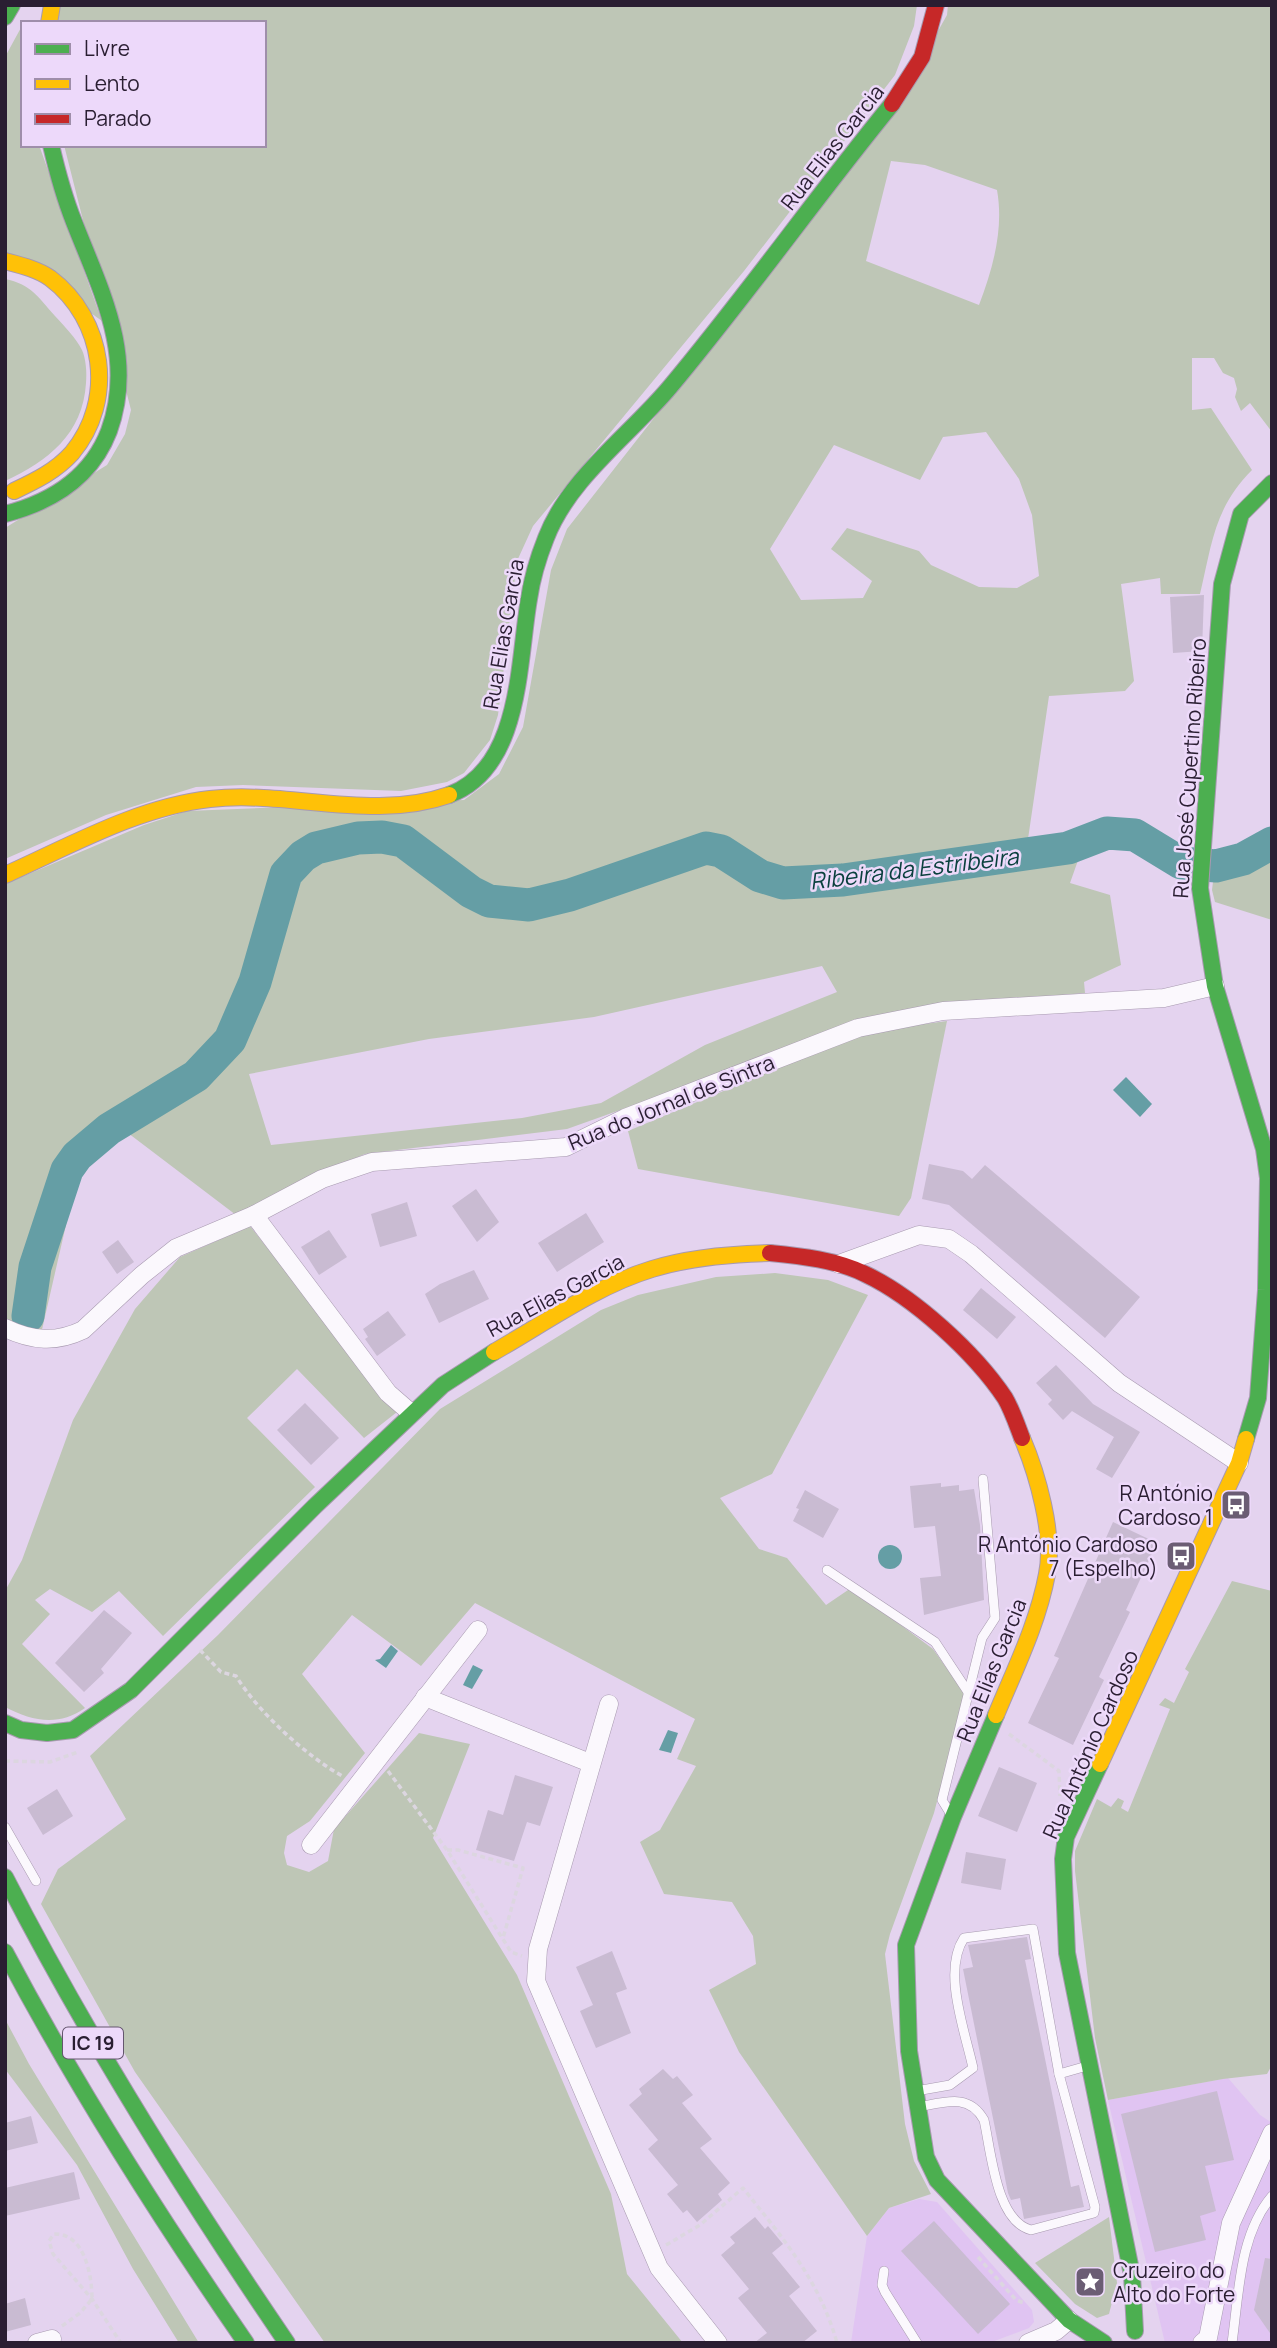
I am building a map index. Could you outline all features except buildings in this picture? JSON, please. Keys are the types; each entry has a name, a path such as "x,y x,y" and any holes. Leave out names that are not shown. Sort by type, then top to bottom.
{"main road":[{"path":"5,17 12,5"},
{"name":"Rua Elias Garcia","path":"5,875 142,818 194,802 226,798 415,804 452,794 478,776 496,753 511,715 518,688 534,566 547,533 573,495 670,387 904,89 922,57 936,5"},
{"path":"5,513 47,501 68,489 84,472 107,437 121,397 120,345 68,206 52,147"},
{"path":"5,261 36,271 66,294 91,331 103,374 102,393 93,420 72,452 48,476 5,494"},
{"name":"Rua José Cupertino Ribeiro","path":"1265,1395 1268,1178 1264,1149 1215,986 1200,888 1222,584 1241,514 1272,483"},
{"name":"Rua Elias Garcia","path":"5,1723 21,1730 47,1734 73,1730 131,1690 411,1413 472,1364 619,1281 654,1268 727,1254 772,1254 839,1264 866,1274 921,1310 981,1368 1006,1400 1034,1466 1048,1539 1048,1572 1027,1642 953,1817 906,1945 909,2051 926,2157 937,2180 1069,2320 1106,2343"},
{"name":"Rua António Cardoso","path":"1106,2343 1118,2332 1142,2335 1067,1953 1063,1859 1066,1837 1239,1463 1265,1395"},
{"name":"IC 19","path":"5,1877 49,1966 120,2090 191,2204 287,2343"},
{"name":"IC 19","path":"5,1952 91,2108 159,2218 246,2343"}],"street":[{"name":"Rua do Jornal de Sintra","path":"5,1328 25,1337 60,1338 83,1330 142,1275 176,1248 254,1215 322,1179 372,1162 566,1146 625,1118 858,1028 943,1011 1164,998 1215,986"},
{"path":"254,1215 388,1393 411,1413"},
{"path":"839,1264 919,1234 949,1239 971,1254 1119,1383 1239,1463"},
{"path":"311,1845 478,1630"},
{"path":"425,1697 590,1763"},
{"path":"609,1704 590,1763 537,1962 536,1981 659,2268 718,2343"},
{"path":"1210,2341 1231,2223 1272,2133"},
{"path":"1028,2343 1056,2331 1069,2320"}],"lane":[{"path":"953,1817 942,1800 982,1638 995,1618 983,1479"},
{"path":"827,1570 935,1642 970,1695"},
{"path":"5,1827 36,1881"},
{"path":"1027,1927 1035,1932 1059,2074 1095,2207 1089,2216 1031,2230 1022,2227 1011,2218 1002,2202 984,2120 979,2110 958,2100 916,2099 950,2085 973,2068 953,1972 959,1945 964,1938 1027,1927"},
{"path":"1059,2074 1089,2066"},
{"path":"1231,2343 1248,2240 1258,2213 1272,2196"},
{"path":"884,2271 882,2285 885,2292 917,2343"}],"path":[{"path":"196,1646 220,1672 236,1676 249,1696 322,1765 358,1784"},
{"path":"995,1722 1059,1771 1062,1811 1075,1818"},
{"path":"5,1761 50,1762 83,1749"},
{"path":"378,1758 447,1850 511,1952 537,1962"},
{"path":"447,1850 458,1850 523,1868 503,1938"},
{"path":"652,2253 700,2225 743,2188 809,2274 830,2317 837,2343"},
{"path":"44,2341 80,2313 92,2299 92,2273 75,2242 63,2234 54,2234 49,2241 53,2254 92,2299 121,2343"},
{"path":"976,2256 1016,2300 1022,2303 1051,2301"}],"shaded area":[{"path":"60,5 917,5 914,26 895,75 744,271 533,526 517,561 498,715 490,740 464,773 447,782 401,791 243,785 196,787 106,815 5,859 5,528 107,465 125,434 131,410 65,147 266,147 266,21 57,21"},
{"path":"948,5 1272,5 1272,432 1250,403 1241,411 1235,397 1237,389 1234,378 1223,373 1214,358 1192,358 1192,410 1211,408 1252,470 1239,484 1222,513 1200,594 1161,594 1160,578 1121,584 1134,681 1125,691 1049,696 1028,839 1132,830 1189,858 1186,880 1129,844 1082,849 1070,883 1110,895 1121,965 1084,982 1085,993 950,1005 679,1089 567,1129 365,1154 297,1183 236,1215 124,1130 88,1157 77,1177 41,1334 5,1320 5,884 144,825 187,811 464,800 499,774 523,727 551,570 567,529 890,117 947,15","holes":["891,161 925,165 997,190 999,219 996,248 979,305 866,261","986,432 1019,479 1032,515 1039,576 1017,588 979,587 931,565 919,551 847,528 831,549 872,581 863,598 801,600 770,549 834,445 920,480 943,437","822,966 837,992 705,1045 601,1103 522,1118 271,1145 249,1074 429,1039 594,1017"]},
{"path":"21,28 21,147 40,147 102,321 5,251 5,57"},
{"path":"5,279 21,284 33,292 70,332 82,350 86,383 78,417 60,444 49,455 5,481"},
{"path":"1272,832 1272,920 1215,902 1212,890 1216,857 1241,850"},
{"path":"947,1021 911,1198 899,1216 638,1169 628,1131 864,1032"},
{"path":"1126,1077 1152,1104 1140,1117 1113,1090"},
{"path":"250,1226 397,1412 364,1438 297,1369 247,1418 315,1487 163,1636 119,1591 92,1612 50,1589 35,1600 50,1614 22,1644 85,1708 65,1718 45,1720 25,1716 5,1707 5,1591 22,1560 73,1420 135,1309 180,1257"},
{"path":"775,1273 828,1280 868,1295 772,1474 720,1498 759,1549 787,1558 826,1605 851,1588 933,1649 965,1694 934,1813 885,1954 905,2124 914,2161 931,2194 889,2208 867,2236 739,2052 709,1990 756,1964 753,1936 732,1902 664,1894 640,1842 660,1830 696,1766 677,1759 695,1719 475,1603 421,1666 352,1615 302,1674 365,1753 310,1821 287,1836 284,1853 287,1865 309,1872 328,1861 334,1829 419,1733 470,1744 433,1838 517,1975 611,2194 627,2274 683,2343 325,2343 135,2072 41,1904 58,1869 126,1819 90,1756 218,1635 440,1409 601,1310 638,1295 716,1277"},
{"path":"885,1545 895,1545 902,1552 902,1562 895,1569 885,1569 878,1562 878,1552"},
{"path":"1232,1581 1272,1591 1272,2065 1267,2074 1223,2079 1108,2100 1095,2038 1075,1871 1075,1851 1097,1799 1111,1807 1118,1798 1124,1801 1121,1808 1128,1812 1170,1709 1159,1705 1165,1698 1174,1703 1189,1672 1185,1669"},
{"path":"391,1645 398,1651 386,1668 375,1660 380,1659"},
{"path":"473,1665 483,1670 472,1689 463,1685"},
{"path":"668,1730 678,1733 671,1753 659,1750"},
{"path":"5,2019 29,2064 199,2343 179,2343 133,2269 77,2165 5,2069"},
{"path":"1228,2078 1260,2115 1272,2123 1272,2343 1165,2343 1108,2100"},
{"path":"919,2199 937,2202 1032,2310 1034,2322 1029,2328 989,2343 851,2343 867,2236 889,2208"},
{"path":"1109,2217 1117,2283 1109,2314 1097,2318 1075,2304 1035,2263"}],"waterway":[{"name":"Ribeira da Estribeira","path":"28,1316 35,1267 67,1170 77,1156 109,1129 196,1076 230,1040 255,982 286,874 303,856 316,848 358,838 382,837 403,841 471,892 489,901 529,905 570,895 706,848 721,851 760,876 783,883 843,880 1068,848 1107,833 1135,835 1181,863 1216,866 1243,859 1272,843"}],"traffic: fast":[{"path":"5,17 12,5"},
{"path":"449,795 473,781 491,762 503,737 518,681 534,576 556,516 585,477 654,405 699,352 892,104"},
{"path":"5,514 39,503 81,475 101,448 116,404 119,377 112,325 67,203 51,147"},
{"path":"1246,1439 1258,1398 1266,1290 1268,1178 1264,1149 1215,986 1200,888 1222,584 1241,514 1272,483"},
{"path":"5,1723 21,1730 47,1733 73,1730 131,1690 315,1506 443,1385 494,1352"},
{"path":"996,1715 953,1817 906,1945 909,2051 926,2157 937,2180 1069,2320 1104,2343"},
{"path":"1100,1764 1066,1837 1063,1859 1067,1953 1132,2275 1135,2331"},
{"path":"5,1877 138,2114 287,2343"},
{"path":"5,1952 32,2003 120,2151 246,2343"}],"traffic: slow":[{"path":"49,21 52,5"},
{"path":"5,261 45,275 69,295 83,315 93,338 98,361 99,386 95,409 86,432 72,453 59,465 14,491"},
{"path":"5,875 105,829 183,803 240,797 390,806 420,803 449,795"},
{"path":"494,1352 571,1306 631,1276 696,1259 770,1253"},
{"path":"996,1715 1032,1628 1043,1592 1049,1558 1043,1504 1022,1438"},
{"path":"1100,1764 1239,1463 1246,1439"}],"traffic: jam":[{"path":"892,104 922,57 936,5"},
{"path":"770,1253 843,1265 884,1284 923,1311 960,1345 992,1381 1008,1403 1022,1438"}],"place":[{"name":"R António Cardoso 1","path":"1236,1505"},
{"name":"R António Cardoso 7 (Espelho)","path":"1181,1556"},
{"name":"Cruzeiro do Alto do Forte","path":"1090,2282"}]}
